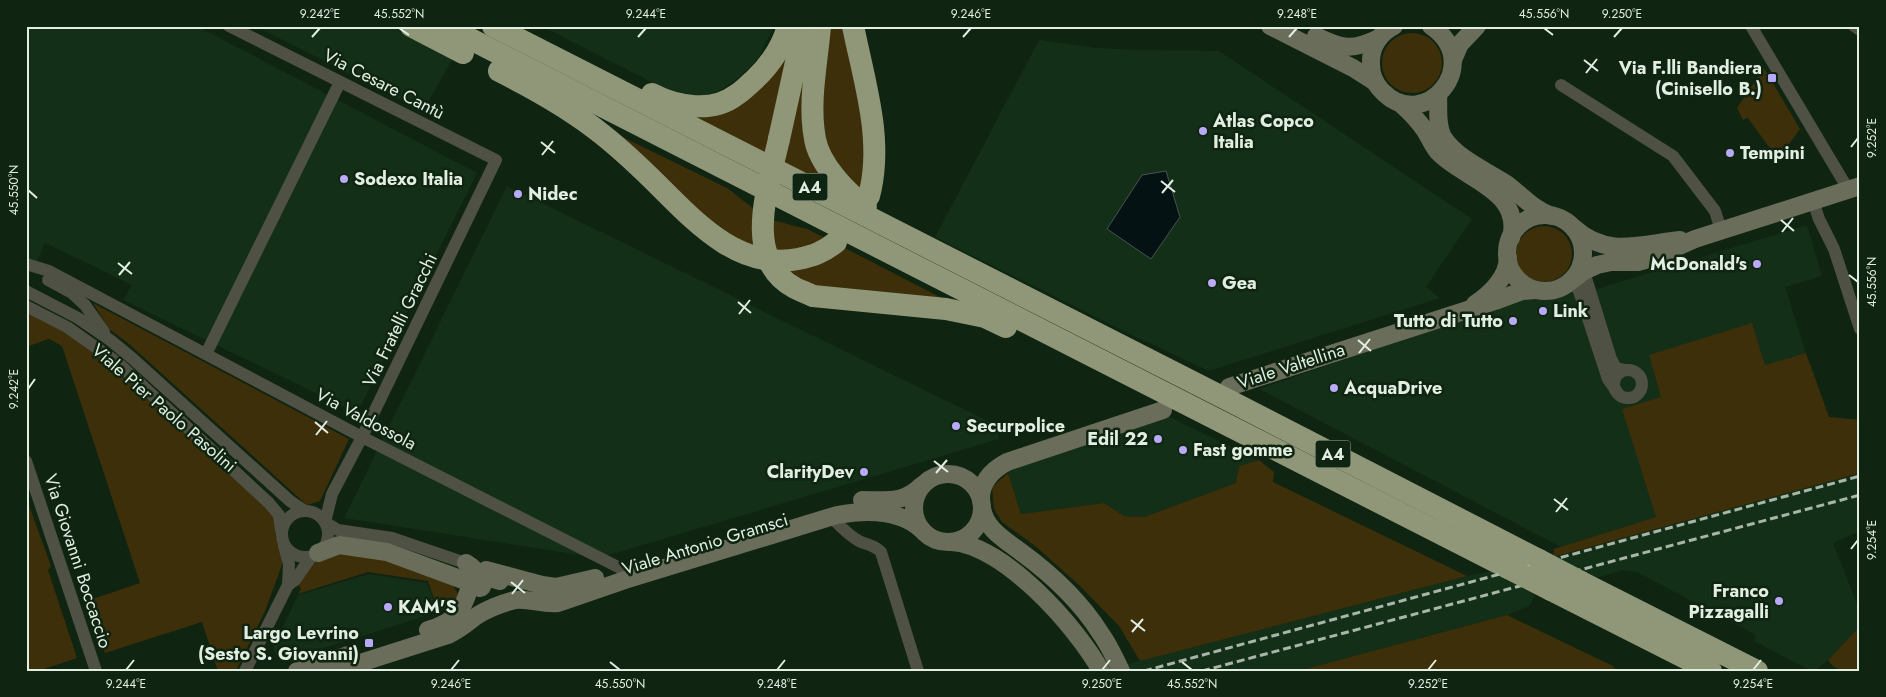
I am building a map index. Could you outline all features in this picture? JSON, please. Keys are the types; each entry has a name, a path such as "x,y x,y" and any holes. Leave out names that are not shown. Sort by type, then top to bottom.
{"highway":[{"path":"411,26 519,81 576,116 602,134 630,158 702,228 736,250 766,259 790,260 812,256 826,250 836,242"},
{"name":"A4","path":"445,26 1711,671"},
{"name":"A4","path":"493,26 1757,671"},
{"path":"525,26 662,99 695,106 718,104 736,96 768,67 786,36 788,26"},
{"path":"804,26 763,218 762,240 766,255 782,278 794,288 813,296 946,309 985,317 1066,353 1095,358"},
{"path":"820,26 813,100 815,141 822,156 846,190 880,214 1090,318 1127,348"},
{"path":"853,26 870,107 875,148 873,179 869,196"}],"main road":[{"path":"1270,26 1353,68 1375,82"},
{"path":"1298,26 1335,45 1348,47 1364,45 1379,38"},
{"path":"1394,26 1379,38 1373,49 1370,62 1372,75 1387,97 1400,103 1414,105 1427,102 1438,95 1447,85 1452,73 1453,60 1450,47 1442,35 1432,26"},
{"path":"1453,60 1460,44 1477,26"},
{"path":"1438,95 1438,123 1443,136 1449,144 1462,156 1508,186 1539,210 1554,217"},
{"path":"1400,103 1424,129 1438,152 1502,198 1510,214 1512,230 1508,248 1510,268 1525,285 1536,290 1555,290 1579,272 1606,263 1644,260 1695,239 1854,187"},
{"path":"1511,238 1517,228 1530,219 1542,216 1562,219 1590,240 1620,247 1633,248 1662,242 1695,239"},
{"path":"1572,226 1578,234 1582,245 1579,272"},
{"name":"Viale Valtellina","path":"1467,309 1483,299 1497,284 1506,270 1508,258"},
{"name":"Viale Valtellina","path":"1229,387 1522,291 1536,290"},
{"path":"951,542 964,538 974,530 980,520 982,489 987,478 996,468 1007,462 1160,408 1032,442 1005,454 975,473 936,476 921,486 915,496 913,508 915,518 922,530 935,540 974,546 999,561 1047,601 1081,639 1101,671"},
{"path":"957,475 972,483 978,492 984,518 990,526 1063,587 1102,634 1122,671"},
{"name":"Viale Antonio Gramsci","path":"477,583 488,578 531,590 558,591 578,583 822,508 854,500 887,501 904,499 921,486"},
{"name":"Viale Antonio Gramsci","path":"477,583 526,600 547,604 558,603 625,580 831,517 856,512 877,512 904,519 922,530"},
{"path":"314,555 330,547 339,546 387,552 477,583"},
{"path":"448,635 458,628 475,602 477,583 475,570 466,563"},
{"path":"297,671 442,626 457,614 477,583"},
{"name":"Viale Antonio Gramsci","path":"340,670 448,635 489,610 510,601 526,600"}],"street":[{"name":"Via Cesare Cantù","path":"229,26 496,160"},
{"path":"1750,26 1854,187"},
{"path":"1854,26 1860,30"},
{"path":"206,354 340,82"},
{"path":"1561,85 1673,156 1715,211 1721,230"},
{"name":"Via Fratelli Gracchi","path":"325,522 332,494 362,437 496,160"},
{"path":"1813,201 1834,248 1860,329"},
{"path":"1818,240 1828,242 1834,248"},
{"name":"Via Valdossola","path":"26,264 49,271 362,437 622,570"},
{"name":"Viale Pier Paolo Pasolini","path":"26,268 72,293 85,305 110,340"},
{"path":"1579,272 1616,368 1634,370 1641,376 1642,390 1639,394 1625,398 1616,392 1608,379 1579,290 1579,272"},
{"name":"Viale Pier Paolo Pasolini","path":"26,291 78,318 110,340 133,358 290,501 308,511"},
{"name":"Viale Pier Paolo Pasolini","path":"26,306 67,327 118,363 270,503 279,515 282,530"},
{"path":"1616,392 1614,388 1615,378 1625,370"},
{"name":"Via Giovanni Boccaccio","path":"26,461 96,671"},
{"name":"Via Fratelli Gracchi","path":"308,511 323,504 332,494"},
{"path":"245,671 288,585 289,564 281,537 283,524 298,511 308,511 319,516 338,530 392,538 466,563"},
{"path":"831,517 854,538 880,550 918,671"},
{"path":"288,585 295,580 314,555 325,546 328,530 325,522"},
{"path":"284,546 295,555 314,555"}],"shaded area":[{"path":"26,26 197,26 477,173 357,413 123,300 132,285 45,243 36,263 26,258"},
{"path":"255,26 390,26 453,58 423,111"},
{"path":"541,26 774,26 758,59 738,78 721,90 708,95 690,97 669,91"},
{"path":"829,26 847,26 865,116 862,195 827,149 822,111"},
{"path":"1412,33 1429,38 1437,46 1442,63 1437,80 1429,88 1412,93 1395,88 1387,80 1382,63 1387,46 1395,38"},
{"path":"1039,40 1098,48 1219,51 1472,219 1426,287 1440,298 1209,371 935,237"},
{"path":"782,56 809,85 837,194 675,110 690,113"},
{"path":"1764,68 1800,129 1784,151 1774,154 1748,118 1743,120 1737,108"},
{"path":"604,128 727,188 758,212 772,220 807,229 827,239 818,245 775,254 721,236"},
{"path":"1166,171 1180,217 1151,259 1107,229 1142,175"},
{"path":"507,186 998,426 999,439 599,558 344,518"},
{"path":"1807,225 1822,276 1785,287 1806,353 1765,365 1752,324 1661,397 1623,409 1656,517 1561,547 1259,389 1521,299 1541,300 1582,287 1587,292"},
{"path":"1544,226 1564,234 1572,254 1564,274 1544,282 1524,274 1516,254 1524,234"},
{"path":"843,247 957,306 817,291 781,267"},
{"path":"93,303 349,439 320,501 307,505 128,343 109,329"},
{"path":"26,312 63,331 112,366 272,512 276,522 276,533 282,554 282,565 265,611 236,671 218,671 202,622 105,653 87,601 140,583 62,346 49,339 26,347"},
{"path":"1752,323 1765,365 1806,353 1829,417 1860,420 1860,473 1553,557 1554,549 1656,517 1622,409 1661,397 1649,355"},
{"path":"1163,414 1259,460 1239,466 1236,483 1144,517 1124,516 1104,503 1021,514 1008,473 1024,459"},
{"path":"1259,460 1274,472 1273,482 1467,576 1140,661 1119,626 1079,585 1034,545 1002,522 994,509 992,487 1008,473 1021,514 1104,503 1124,516 1144,517 1236,483 1239,466"},
{"path":"1860,473 1860,531 1833,543 1860,611 1860,626 1815,671 1811,671 1754,641 1756,635 1637,572 1624,570 1595,578 1553,557"},
{"path":"27,500 51,566 48,570 77,658 44,669 43,671 26,671"},
{"path":"334,552 380,557 453,585 459,596 457,604 438,610 428,581 368,572 298,594 301,589 298,584 310,565"},
{"path":"1492,571 1535,594 1530,606 1507,615 1298,671 1101,671 1467,576"},
{"path":"369,574 427,583 438,612 311,651 311,653 286,661 279,659 274,650 274,645 298,595"},
{"path":"1507,615 1613,666 1616,671 1298,671"},
{"path":"1860,626 1860,671 1842,670 1834,667 1828,660"}],"railway":[{"path":"1144,671 1860,476"},
{"path":"1202,671 1860,495"}],"place":[{"name":"Via F.lli Bandiera (Cinisello B.)","path":"1772,78"},
{"name":"Atlas Copco Italia","path":"1203,131"},
{"name":"Tempini","path":"1730,153"},
{"name":"Sodexo Italia","path":"344,179"},
{"name":"Nidec","path":"518,194"},
{"name":"McDonald's","path":"1757,264"},
{"name":"Gea","path":"1212,283"},
{"name":"Link","path":"1543,311"},
{"name":"Tutto di Tutto","path":"1513,321"},
{"name":"AcquaDrive","path":"1334,388"},
{"name":"Securpolice","path":"956,426"},
{"name":"Edil 22","path":"1158,439"},
{"name":"Fast gomme","path":"1183,450"},
{"name":"ClarityDev","path":"864,472"},
{"name":"Franco Pizzagalli","path":"1779,601"},
{"name":"KAM'S","path":"388,607"},
{"name":"Largo Levrino (Sesto S. Giovanni)","path":"369,643"}]}
